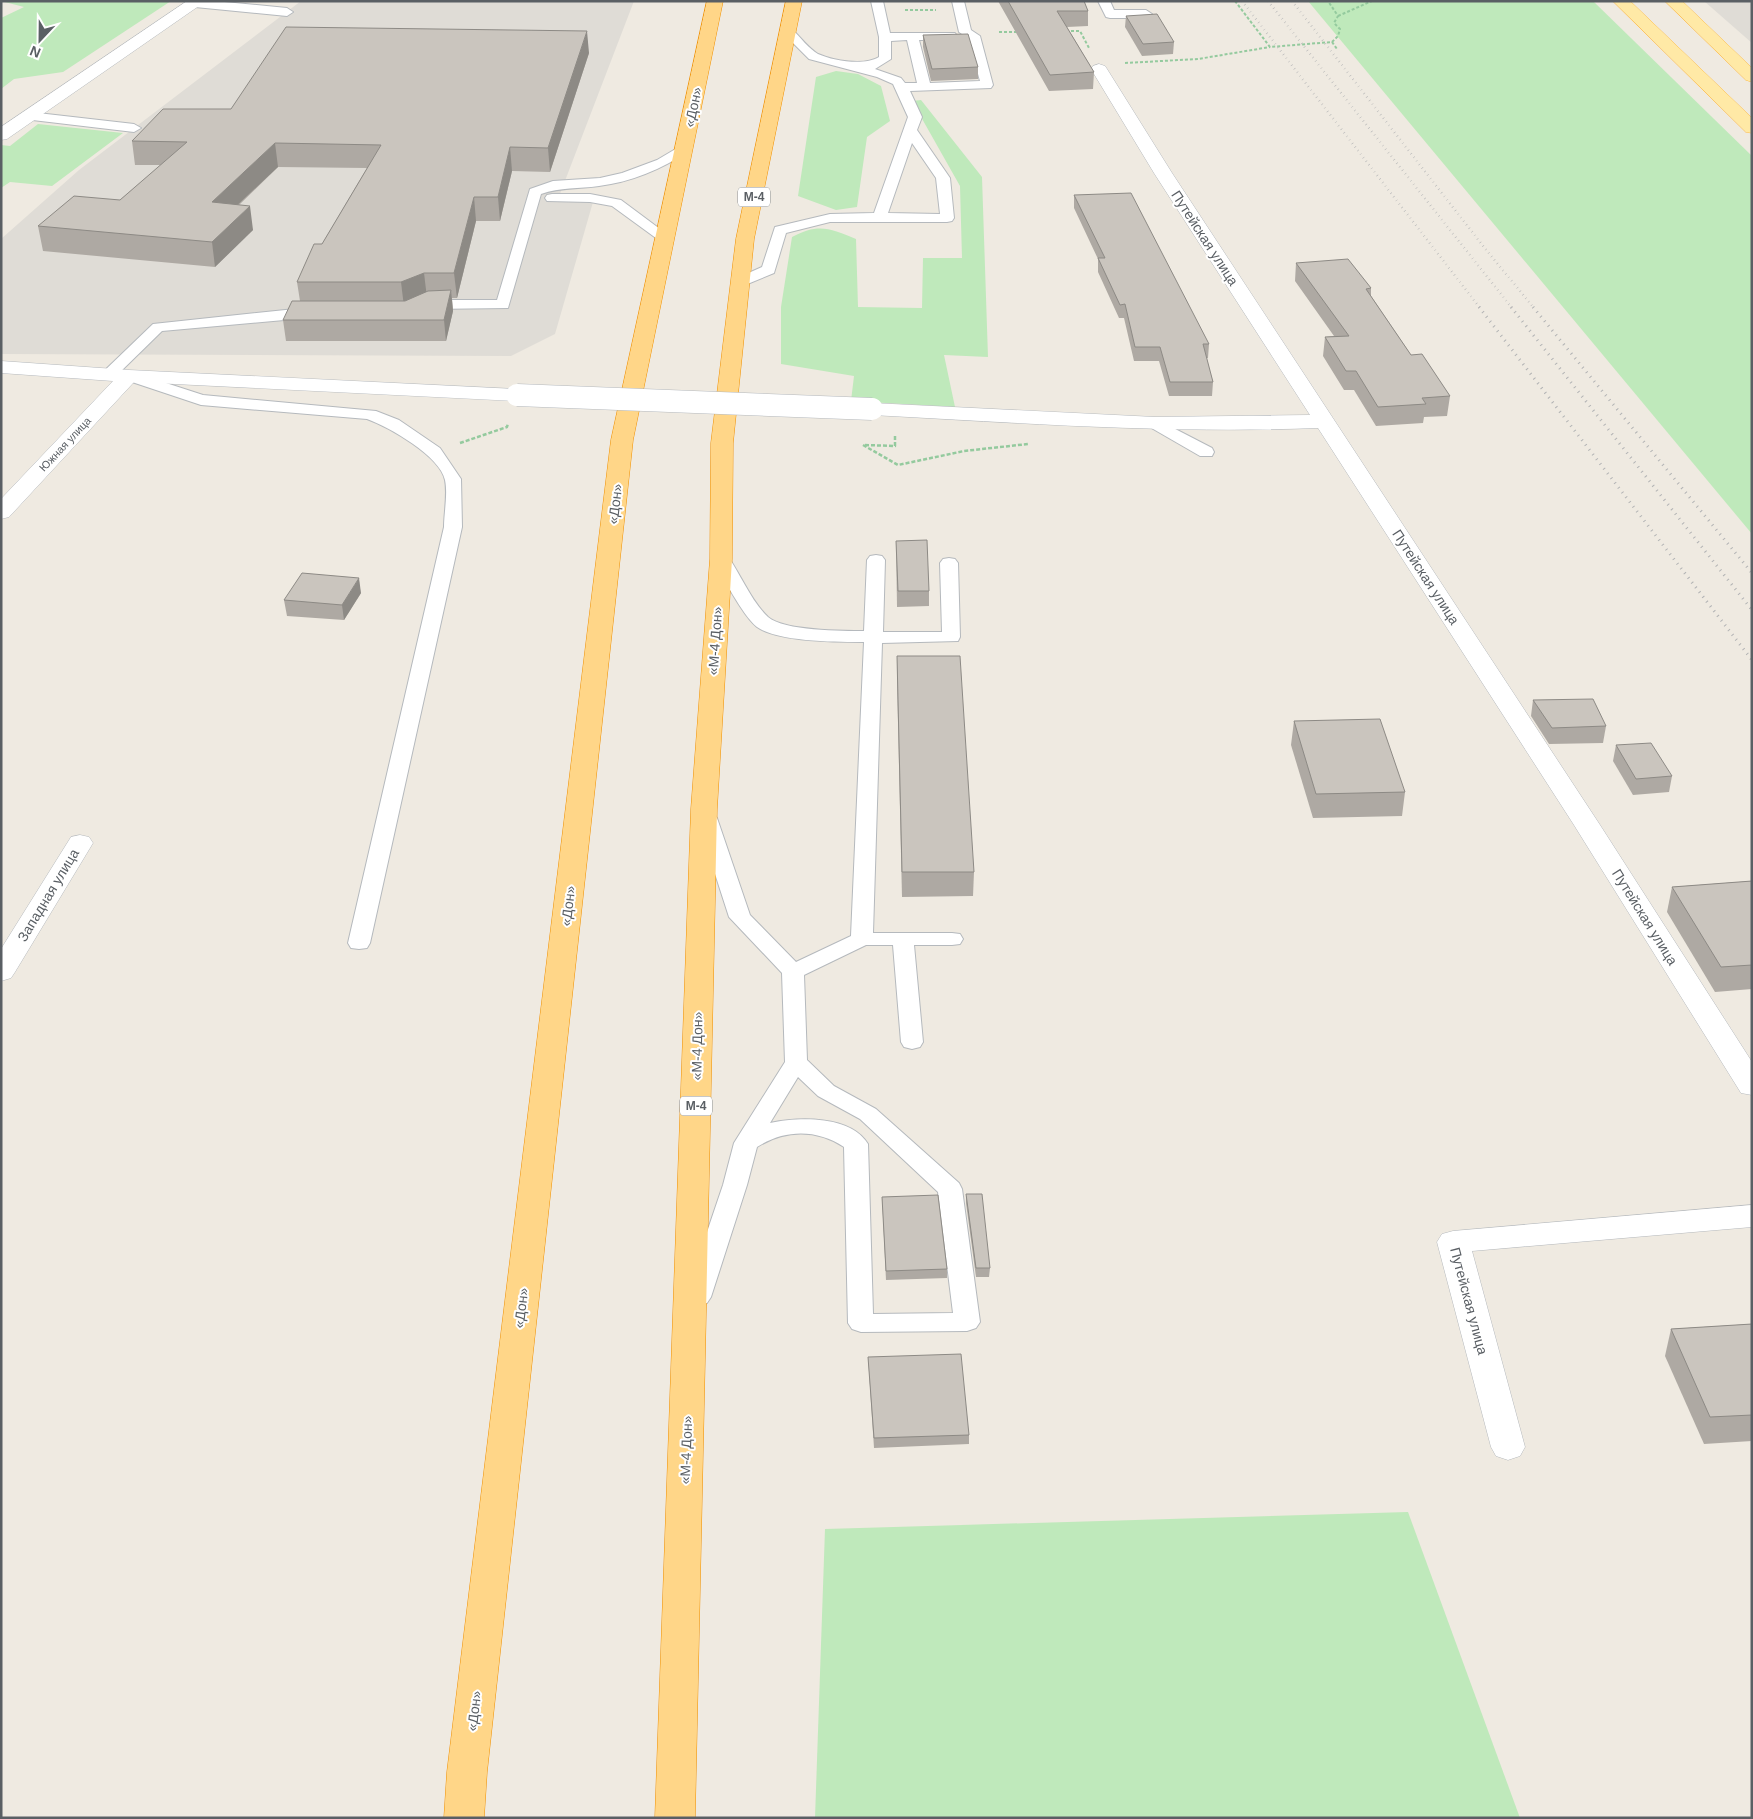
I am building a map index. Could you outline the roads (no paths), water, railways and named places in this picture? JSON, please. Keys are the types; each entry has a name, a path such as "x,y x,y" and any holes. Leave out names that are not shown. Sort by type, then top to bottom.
{"highway":[{"name":"«Дон»","path":"464,1818 467,1772 622,440 715,1"},
{"name":"М-4","path":"740,282 745,239 794,1"},
{"name":"«М-4 Дон»","path":"676,1818 704,809 721,559 722,444 740,282"}],"main road":[{"path":"1621,1 1748,123"},
{"path":"1673,1 1752,77"}],"street":[{"path":"1,135 197,2"},
{"name":"Путейская улица","path":"1100,68 1163,174 1587,825 1752,1086"},
{"path":"1,367 517,396 872,409 1154,423 1282,424 1325,421"},
{"name":"Южная улица","path":"1,512 119,375"},
{"name":"Западная улица","path":"1,972 80,843"},
{"name":"Путейская улица","path":"1508,1447 1453,1242 1752,1216"}],"lane":[{"path":"1104,1 1110,14 1146,14"},
{"path":"197,2 287,12"},
{"path":"959,5 965,32 974,36"},
{"path":"788,32 813,56 829,62 874,65 885,59 885,37 878,6"},
{"path":"885,37 974,36"},
{"path":"902,87 987,86 974,36"},
{"path":"912,37 924,86"},
{"path":"852,65 897,81 902,87 915,117 880,217"},
{"path":"29,116 134,128"},
{"path":"740,282 769,270 780,230 830,218 947,218 943,178 910,130"},
{"path":"535,192 553,185 600,182 626,176 662,163 684,148"},
{"path":"535,192 553,198 590,198 616,203 665,238"},
{"path":"414,311 427,304 503,305 535,192"},
{"path":"332,314 295,314 158,327 119,375 201,400 370,414 393,423 434,452 453,479 453,527 359,943"},
{"path":"1154,423 1206,452"},
{"path":"721,559 764,623 782,630 799,633 873,637 951,637 949,563"},
{"path":"862,939 876,560"},
{"path":"690,1320 735,1185 746,1143 796,1062 793,972 740,917 704,809"},
{"path":"793,972 862,939 952,939"},
{"path":"903,939 912,1042"},
{"path":"746,1143 763,1132 813,1126 838,1132 856,1144 861,1323 966,1322 950,1189 868,1114 826,1091 796,1062"}],"railway":[{"path":"1242,1 1480,308"},
{"path":"1268,1 1512,308"},
{"path":"1292,1 1487,251 1534,308"},
{"path":"1479,307 1752,660"},
{"path":"1511,307 1752,610"},
{"path":"1533,307 1752,573"}]}
